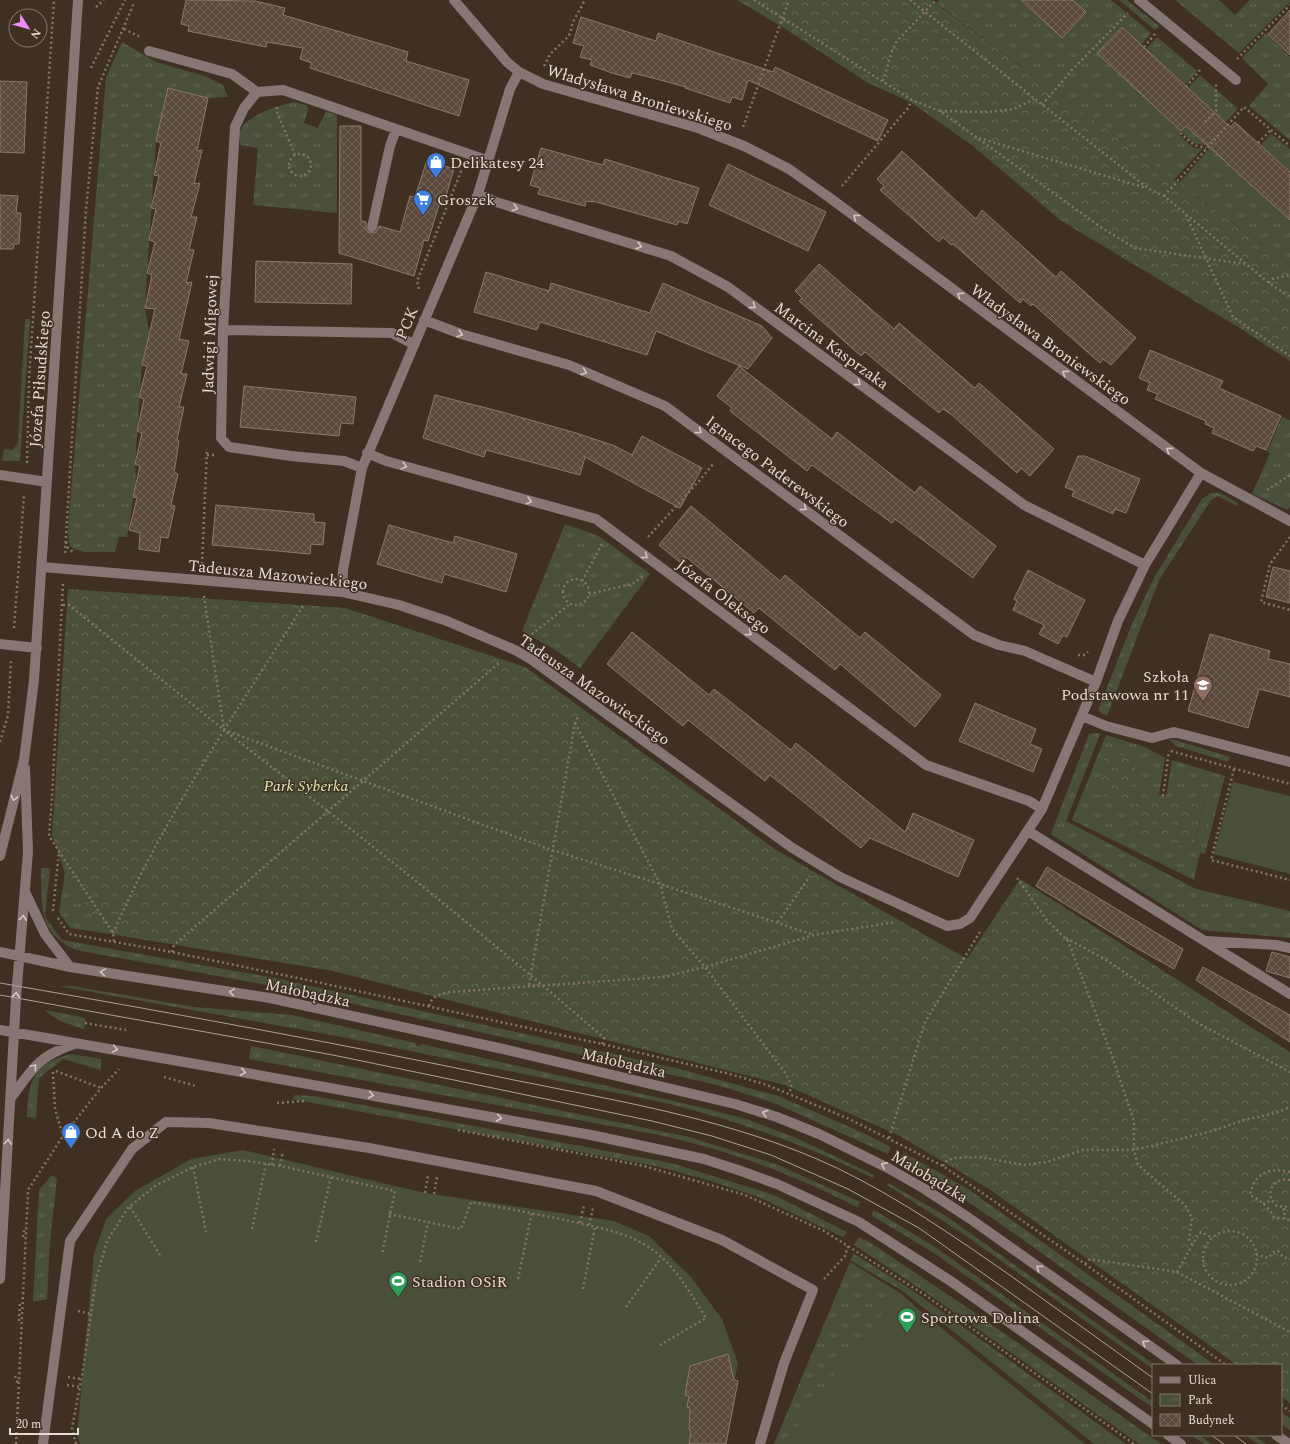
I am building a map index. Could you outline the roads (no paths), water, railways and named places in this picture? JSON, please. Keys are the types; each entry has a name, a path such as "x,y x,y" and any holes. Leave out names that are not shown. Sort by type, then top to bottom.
{"street":[{"name":"Józefa Piłsudskiego","path":"0,856 24,760 37,648 78,0"},
{"name":"Władysława Broniewskiego","path":"454,0 507,62 519,72 544,84 698,128 744,146 789,169 1201,473 1290,522"},
{"path":"1139,0 1236,80"},
{"path":"149,50 232,74 257,92 283,90 489,161"},
{"name":"PCK","path":"342,592 343,570 362,468 367,453 478,194 510,89 519,72"},
{"name":"Jadwigi Migowej","path":"257,92 244,108 235,127 223,330 221,438 229,447 291,456 344,461 362,468"},
{"path":"372,227 390,146 396,130"},
{"name":"Marcina Kasprzaka","path":"478,194 496,202 671,256 728,287 1024,505 1145,565"},
{"name":"Ignacego Paderewskiego","path":"424,320 456,333 569,365 665,406 974,635 999,645 1025,651 1096,682"},
{"path":"223,330 392,333 413,344"},
{"name":"Józefa Oleksego","path":"367,453 386,461 596,519 926,765 1029,801 1042,810"},
{"path":"1201,473 1145,565 1118,621 1096,682 1042,810 1028,831 1290,994"},
{"path":"0,475 47,482"},
{"name":"Tadeusza Mazowieckiego","path":"42,567 342,592 399,606 447,621 515,650 532,660 790,847 840,877 947,926 960,924 970,918 1028,831"},
{"path":"0,644 37,648"},
{"path":"1082,716 1106,726 1152,738 1174,732 1290,762"},
{"name":"Józefa Piłsudskiego","path":"0,1279 14,1033 26,893 28,820 24,760"},
{"path":"26,893 46,934 70,967"},
{"path":"1204,941 1276,945 1290,948"},
{"name":"Małobądzka","path":"0,952 70,967 270,998 518,1053 735,1104 777,1117 819,1134 888,1168 923,1188 969,1218 1176,1364"},
{"path":"0,1030 583,1134 704,1159 741,1171 777,1184 859,1222 952,1282 1152,1423"},
{"path":"11,1098 36,1064 46,1056 76,1043"},
{"path":"43,1444 70,1241 132,1149 166,1122 209,1123 339,1143 596,1191 722,1240 813,1290 784,1363 760,1444"},
{"path":"1169,1436 1181,1444"},
{"path":"1277,1436 1289,1444"}],"tram line":[{"path":"0,983 322,1041 596,1096 678,1114 759,1137 798,1151 837,1168 905,1205 1011,1276 1152,1377"},
{"path":"0,995 333,1055 652,1121 712,1136 771,1155 848,1189 919,1228 1152,1393"},
{"path":"1212,1436 1224,1444"},
{"path":"1235,1436 1246,1444"}],"place":[{"name":"Delikatesy 24","path":"436,179"},
{"name":"Groszek","path":"423,216"},
{"name":"Szkoła Podstawowa nr 11","path":"1203,702"},
{"name":"Od A do Z","path":"71,1149"},
{"name":"Stadion OSiR","path":"398,1298"},
{"name":"Sportowa Dolina","path":"907,1334"}],"park label":[{"name":"Park Syberka","path":"306,785"}]}
